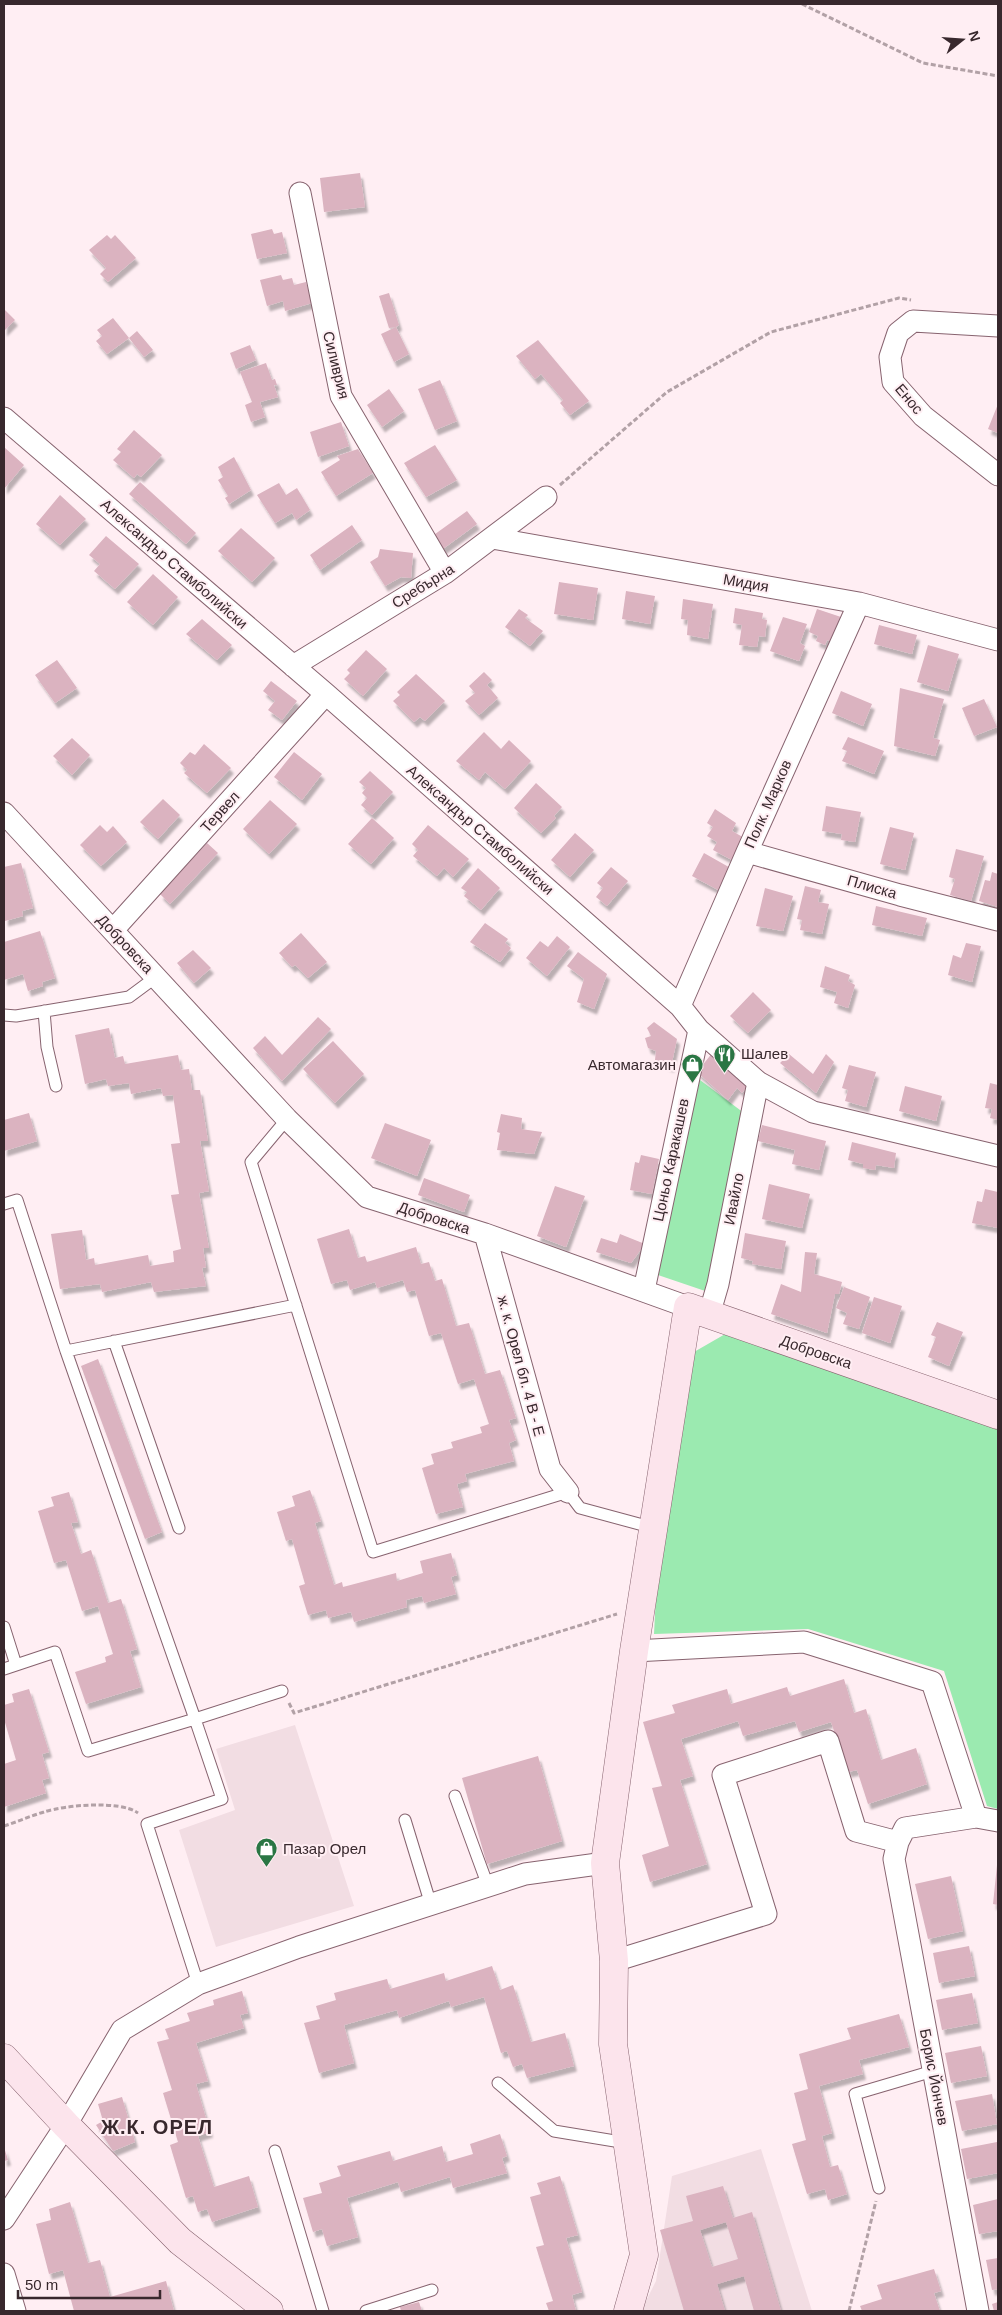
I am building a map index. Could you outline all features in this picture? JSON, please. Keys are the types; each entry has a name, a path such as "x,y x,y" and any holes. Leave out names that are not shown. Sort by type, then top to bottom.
{"street":[{"name":"Силиврия","path":"300,193 341,396 445,573"},
{"name":"Енос","path":"998,326 913,321 898,333 890,357 894,382 923,416 998,475"},
{"name":"Александър Стамболийски","path":"4,418 326,694 680,1006 699,1030 758,1082 813,1112 998,1156"},
{"name":"Сребърна","path":"293,666 445,573 546,497"},
{"name":"Мидия","path":"492,538 859,603 998,640"},
{"name":"Полк. Марков","path":"680,1006 746,852 859,603"},
{"name":"Тервел","path":"113,930 326,694"},
{"name":"Добровска","path":"4,813 287,1119 367,1197 485,1234 998,1415"},
{"name":"Плиска","path":"746,852 998,920"},
{"name":"Цоньо Каракашев","path":"644,1290 699,1030"},
{"name":"Ивайло","path":"699,1311 718,1284 758,1082"},
{"name":"ж. к. Орел бл. 4 В - Е","path":"485,1234 550,1469 568,1492"},
{"path":"628,2311 644,2255 613,2044 614,1961 605,1863 634,1651 654,1528 699,1311"},
{"path":"634,1651 804,1642 932,1682 976,1817"},
{"path":"614,1961 766,1914 723,1775 828,1741 856,1831 898,1842 905,1828 976,1817 998,1822"},
{"name":"Борис Йончев","path":"898,1842 894,1859 978,2311"},
{"path":"4,2219 66,2125 122,2030 198,1984 299,1947 525,1874 605,1863"},
{"path":"4,2058 66,2125 180,2241 268,2311"},
{"path":"4,2274 15,2311"}],"lane":[{"path":"4,1015 16,1016 129,997 156,977"},
{"path":"44,1011 47,1047 56,1086"},
{"path":"287,1119 251,1162 373,1552 568,1492 580,1508 654,1528"},
{"path":"4,1204 17,1200 66,1350 196,1719 222,1799 147,1824 198,1984"},
{"path":"66,1350 296,1305"},
{"path":"114,1341 179,1528"},
{"path":"4,1627 16,1665"},
{"path":"4,1669 55,1652 88,1751 282,1691"},
{"path":"455,1796 488,1886"},
{"path":"406,1820 431,1905"},
{"path":"879,2188 855,2094 933,2071"},
{"path":"498,2083 554,2130 628,2143"},
{"path":"275,2151 323,2311"},
{"path":"366,2311 432,2290"}],"path":[{"path":"802,4 923,63 998,76"},
{"path":"546,497 667,392 771,332 899,298 917,301"},
{"path":"282,1691 294,1712 641,1606"},
{"path":"4,1826 45,1811 83,1806 122,1806 137,1812 147,1824"},
{"path":"850,2311 879,2188"}],"shaded area":[{"name":"Пазар Орел","path":"295,1725 354,1906 216,1947 179,1830 235,1810 216,1749"},
{"path":"761,2149 812,2311 641,2311 656,2281 672,2176"}],"green space":[{"path":"696,1077 744,1113 711,1293 658,1275"},
{"path":"727,1333 998,1427 998,1809 987,1806 944,1671 808,1629 654,1634 659,1535 694,1352"}],"building":[{"path":"360,173 365,207 324,212 320,178"},
{"path":"272,229 274,234 282,232 287,253 257,259 251,234"},
{"path":"107,235 111,239 115,235 136,258 108,282 100,274 106,268 89,250"},
{"path":"281,275 283,280 292,278 294,285 306,282 312,303 285,311 283,301 267,306 260,280"},
{"path":"389,293 399,325 389,328 379,296"},
{"path":"4,309 15,320 4,331"},
{"path":"113,318 129,338 107,354 96,341 102,336 97,330"},
{"path":"396,327 409,354 394,362 381,334"},
{"path":"137,331 153,350 144,357 129,338"},
{"path":"538,340 589,401 570,415 560,403 563,400 541,374 535,379 516,356"},
{"path":"250,345 256,360 236,369 230,353"},
{"path":"266,363 272,380 275,379 277,385 274,385 278,397 260,402 265,417 251,422 245,405 252,402 240,372"},
{"path":"440,380 457,421 435,430 418,389"},
{"path":"389,389 404,411 382,427 367,405"},
{"path":"998,404 998,433 988,429"},
{"path":"341,422 349,446 318,457 310,432"},
{"path":"134,430 162,455 141,477 137,474 134,478 113,460 121,452 117,449"},
{"path":"435,445 457,480 426,497 404,463"},
{"path":"4,447 24,465 4,489"},
{"path":"358,449 373,473 336,496 321,472 340,460 337,456"},
{"path":"234,457 251,490 229,504 225,498 228,496 218,480 223,477 218,467"},
{"path":"140,482 196,533 186,544 129,494"},
{"path":"279,483 286,495 297,488 310,510 296,520 292,513 275,523 257,495"},
{"path":"60,495 86,519 60,545 36,524"},
{"path":"467,511 477,524 440,551 431,537"},
{"path":"352,525 362,540 320,570 310,555"},
{"path":"241,528 275,558 252,582 218,551"},
{"path":"106,536 139,564 115,589 94,571 100,564 89,555"},
{"path":"380,549 413,553 411,578 401,577 385,586 370,562 378,557"},
{"path":"153,574 178,597 153,625 127,602"},
{"path":"559,582 598,588 593,620 554,614"},
{"path":"626,591 655,596 650,624 622,619"},
{"path":"683,599 713,604 708,639 687,635 688,620 681,619"},
{"path":"735,608 763,613 762,619 767,620 765,637 759,636 757,647 739,645 742,625 733,623"},
{"path":"519,609 528,615 525,618 543,631 530,646 505,627"},
{"path":"817,609 847,619 836,643 827,640 825,645 816,641 818,636 809,632"},
{"path":"783,617 807,624 800,643 805,646 799,661 770,651"},
{"path":"202,619 232,645 217,660 186,634"},
{"path":"879,625 917,635 912,654 874,644"},
{"path":"928,645 959,654 948,691 917,682"},
{"path":"366,650 387,669 363,696 344,679 350,673 347,670"},
{"path":"57,660 77,688 55,703 35,675"},
{"path":"484,672 492,680 487,685 498,698 479,715 465,701 475,693 469,686"},
{"path":"416,674 445,701 425,721 420,717 414,722 393,701 400,695 397,692"},
{"path":"271,681 297,701 282,720 268,710 275,701 263,691"},
{"path":"900,688 944,699 933,738 940,740 935,756 894,746"},
{"path":"841,691 872,704 863,726 832,713"},
{"path":"984,699 997,727 974,736 962,708"},
{"path":"484,732 501,749 509,740 531,761 505,789 485,772 479,780 456,761"},
{"path":"848,737 884,751 874,774 842,761 847,751 842,749"},
{"path":"72,738 90,755 72,775 53,756"},
{"path":"204,744 231,768 207,793 184,773 187,770 180,763 190,752 195,755"},
{"path":"294,752 322,774 302,800 274,777"},
{"path":"370,771 393,792 372,815 361,805 367,798 362,793 366,788 359,782"},
{"path":"536,783 562,807 554,816 556,818 541,833 514,808"},
{"path":"163,799 180,815 158,839 140,822"},
{"path":"270,800 297,824 269,854 243,829"},
{"path":"826,806 861,812 855,842 841,840 842,834 822,831"},
{"path":"715,809 736,823 732,831 748,840 732,860 713,850 717,842 707,836 713,827 707,823"},
{"path":"372,818 394,838 371,864 348,844"},
{"path":"100,825 107,832 113,826 127,842 101,866 80,845"},
{"path":"428,825 469,859 453,877 444,868 437,876 413,856 418,850 412,844"},
{"path":"890,827 914,833 905,870 880,864"},
{"path":"575,833 594,850 570,877 551,860"},
{"path":"207,843 218,853 170,904 160,894"},
{"path":"956,849 984,856 971,901 950,895 955,879 949,877"},
{"path":"704,853 734,870 722,892 692,876"},
{"path":"21,863 33,908 22,911 23,916 5,921 4,867"},
{"path":"611,867 628,881 607,906 596,897 603,888 597,883"},
{"path":"478,868 500,888 481,910 464,896 467,892 461,888"},
{"path":"992,872 998,874 998,907 979,901 985,880 990,881"},
{"path":"805,886 821,890 818,902 829,904 822,934 800,930 802,920 797,919"},
{"path":"765,888 793,896 783,931 756,926"},
{"path":"876,906 927,918 922,936 872,925"},
{"path":"485,923 508,939 505,943 511,948 500,962 470,942"},
{"path":"40,931 55,978 42,982 43,986 28,991 23,974 4,980 4,942"},
{"path":"301,933 327,962 308,978 295,965 292,967 279,953"},
{"path":"557,936 570,947 547,976 526,958 540,941 548,947"},
{"path":"966,943 981,946 972,982 948,975 953,955 961,958"},
{"path":"193,950 211,968 194,983 177,963"},
{"path":"578,952 607,974 594,1009 577,1002 584,979 567,966"},
{"path":"825,966 850,975 848,981 855,985 848,1008 834,1003 837,992 820,987"},
{"path":"753,992 771,1010 748,1033 730,1016"},
{"path":"318,1017 331,1029 282,1081 253,1048 265,1036 282,1055"},
{"path":"654,1022 677,1039 671,1067 655,1060 656,1051 648,1048 645,1038 651,1036 647,1028"},
{"path":"109,1028 115,1058 123,1056 125,1064 178,1055 181,1070 189,1069 192,1090 200,1090 208,1141 200,1141 209,1191 199,1193 209,1248 203,1248 206,1267 202,1268 206,1286 154,1292 151,1282 102,1292 100,1284 60,1289 51,1234 82,1230 86,1260 94,1258 95,1265 148,1255 150,1266 174,1262 173,1251 181,1249 171,1195 179,1194 171,1144 180,1143 173,1095 163,1096 161,1088 131,1094 129,1083 108,1086 106,1079 85,1084 75,1035"},
{"path":"333,1041 364,1074 335,1103 303,1069"},
{"path":"713,1052 749,1084 742,1093 737,1088 728,1100 697,1072"},
{"path":"789,1054 813,1074 826,1054 834,1062 816,1093 780,1063"},
{"path":"849,1065 876,1072 866,1107 845,1101 848,1090 842,1088"},
{"path":"990,1083 998,1085 998,1120 990,1118 992,1109 985,1108"},
{"path":"905,1086 942,1096 936,1121 899,1111"},
{"path":"29,1113 37,1141 4,1151 4,1120"},
{"path":"501,1114 522,1118 521,1129 542,1132 534,1154 497,1150 500,1133 497,1132"},
{"path":"385,1123 431,1140 417,1176 371,1158"},
{"path":"762,1125 826,1141 819,1170 792,1164 795,1150 758,1141"},
{"path":"852,1142 896,1153 894,1168 876,1165 875,1170 863,1168 863,1164 848,1160"},
{"path":"641,1155 659,1159 652,1194 630,1190 635,1162 639,1163"},
{"path":"424,1178 470,1195 464,1212 418,1195"},
{"path":"769,1184 810,1194 802,1228 762,1219"},
{"path":"555,1186 585,1196 566,1247 537,1236"},
{"path":"985,1189 998,1192 998,1228 972,1223 977,1201 982,1202"},
{"path":"349,1229 358,1258 365,1256 367,1262 416,1247 421,1264 429,1262 435,1281 442,1279 456,1326 469,1323 485,1374 500,1370 516,1418 509,1420 516,1440 509,1443 514,1461 465,1474 467,1481 457,1484 463,1507 436,1514 422,1468 434,1464 431,1454 453,1448 451,1442 482,1433 480,1427 489,1424 474,1379 458,1384 441,1333 429,1336 415,1290 407,1292 403,1280 377,1288 375,1282 350,1290 347,1280 331,1284 317,1239"},
{"path":"745,1233 786,1241 781,1269 752,1264 753,1261 741,1258"},
{"path":"620,1234 645,1244 631,1263 596,1252 601,1238 617,1243"},
{"path":"805,1252 817,1253 814,1274 842,1282 839,1294 835,1294 827,1333 771,1314 781,1284 801,1292"},
{"path":"844,1287 870,1297 859,1329 843,1324 847,1313 836,1308"},
{"path":"874,1297 902,1306 890,1343 862,1333"},
{"path":"937,1322 963,1332 949,1366 928,1357 936,1337 931,1335"},
{"path":"98,1359 162,1532 145,1539 81,1366"},
{"path":"310,1490 321,1521 315,1523 334,1585 342,1582 343,1587 396,1573 397,1581 423,1573 420,1561 451,1553 457,1575 451,1577 456,1594 424,1603 422,1596 406,1600 407,1607 354,1622 351,1612 328,1618 326,1610 308,1615 299,1586 305,1584 292,1539 286,1541 277,1512 295,1506 292,1496"},
{"path":"69,1492 78,1522 71,1523 81,1554 91,1550 108,1603 121,1599 137,1649 130,1651 141,1687 86,1704 75,1672 106,1662 105,1657 113,1654 98,1606 82,1611 66,1560 54,1563 38,1511 54,1506 51,1497"},
{"path":"844,1679 854,1713 866,1709 881,1760 916,1748 927,1784 868,1804 857,1770 848,1772 831,1722 799,1732 795,1721 743,1736 738,1721 681,1739 693,1776 680,1780 707,1864 650,1882 642,1855 669,1846 652,1788 662,1786 643,1722 675,1713 672,1705 727,1689 731,1704 787,1687 790,1696"},
{"path":"29,1689 49,1752 42,1754 49,1778 42,1780 46,1793 4,1807 4,1764 16,1760 4,1719 4,1705 14,1702 12,1694"},
{"path":"538,1756 562,1841 487,1864 462,1778"},
{"path":"998,1865 998,1905 993,1904"},
{"path":"951,1876 963,1931 928,1939 915,1884"},
{"path":"969,1946 975,1976 939,1983 933,1953"},
{"path":"492,1966 500,1990 513,1985 531,2042 565,2033 574,2066 527,2078 522,2064 513,2067 507,2051 501,2053 484,1997 451,2007 449,2001 399,2018 397,2010 344,2025 354,2063 319,2073 304,2023 320,2019 316,2006 336,2000 334,1993 387,1979 390,1989 444,1973 446,1981"},
{"path":"242,1991 248,2013 240,2015 244,2028 196,2043 208,2081 196,2084 210,2132 198,2136 214,2187 249,2176 258,2207 212,2222 207,2209 198,2212 193,2196 186,2198 170,2145 178,2142 163,2093 172,2090 157,2042 169,2039 165,2029 190,2021 187,2013 214,2005 213,2000"},
{"path":"972,1993 978,2023 942,2030 936,2000"},
{"path":"899,2014 909,2047 859,2060 863,2074 819,2086 832,2133 822,2136 830,2167 838,2165 847,2194 828,2200 825,2189 807,2194 792,2144 806,2140 794,2093 808,2089 799,2054 851,2039 847,2028"},
{"path":"981,2046 987,2076 951,2083 945,2053"},
{"path":"992,2094 997,2124 962,2131 955,2101"},
{"path":"122,2097 135,2142 113,2151 96,2125 103,2121 98,2104"},
{"path":"500,2134 507,2156 502,2158 507,2173 453,2188 450,2177 401,2192 398,2182 347,2198 358,2237 327,2246 322,2229 313,2232 303,2198 322,2193 319,2183 341,2176 337,2166 390,2151 393,2161 442,2146 446,2162 473,2154 470,2144"},
{"path":"997,2142 998,2173 967,2179 961,2149"},
{"path":"4,2147 8,2160 4,2161"},
{"path":"560,2176 578,2235 566,2238 582,2292 572,2295 576,2311 549,2311 546,2303 553,2301 536,2247 544,2245 530,2197 541,2194 537,2183"},
{"path":"723,2186 733,2218 752,2212 781,2311 754,2311 744,2276 717,2284 725,2311 684,2311 660,2230 693,2221 686,2196","holes":["726,2222 738,2259 712,2267 700,2230"]},
{"path":"998,2199 998,2231 979,2234 973,2205"},
{"path":"70,2202 88,2263 100,2260 110,2297 166,2281 174,2311 74,2311 63,2270 49,2274 36,2224 51,2220 49,2209"},
{"path":"998,2258 998,2289 992,2290 986,2260"},
{"path":"934,2269 941,2291 934,2293 940,2311 862,2311 860,2306 882,2299 877,2285"},
{"path":"419,2302 422,2311 401,2311 400,2307"},
{"path":"998,2302 998,2311 994,2311 992,2304"}],"place":[{"name":"Шалев","path":"725,1073"},
{"name":"Автомагазин","path":"692,1084"},
{"name":"Пазар Орел","path":"267,1868"}],"district":[{"name":"Ж.К. ОРЕЛ","path":"157,2127"}]}
